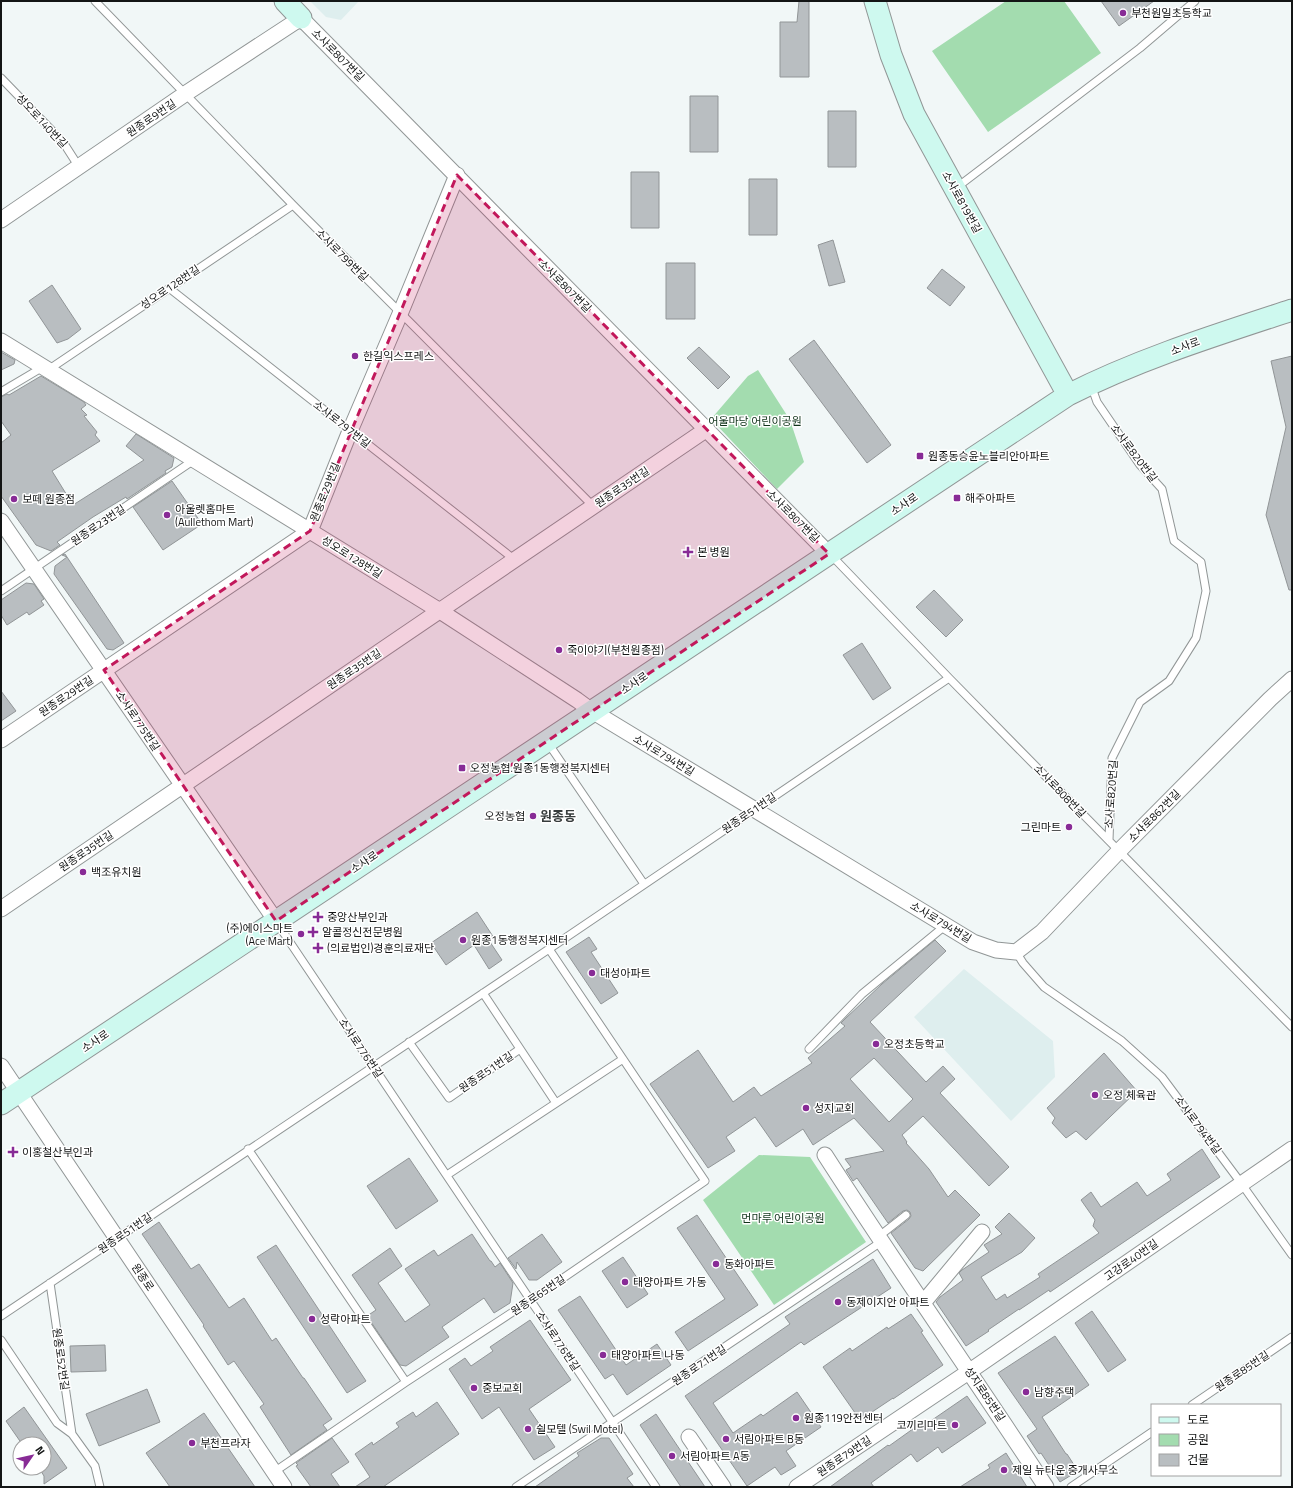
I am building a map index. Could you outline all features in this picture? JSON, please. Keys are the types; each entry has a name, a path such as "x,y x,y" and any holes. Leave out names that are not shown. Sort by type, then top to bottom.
{"street":[{"path":"285,1 301,18"},
{"name":"소사로819번길","path":"875,1 891,55 914,114 1068,395"},
{"name":"원종로9번길","path":"1,220 185,94 301,18"},
{"name":"소사로807번길","path":"301,18 829,554"},
{"name":"원종로29번길","path":"1,740 310,531 457,175"},
{"name":"소사로","path":"1,1104 1068,395 1090,383 1198,341 1292,310"},
{"name":"성오로128번길","path":"1,341 440,612 592,711"},
{"name":"원종로35번길","path":"1,909 440,612 707,429"},
{"name":"소사로775번길","path":"1,521 276,921"},
{"name":"소사로862번길","path":"1016,952 1042,932 1119,851 1270,699 1292,679"},
{"name":"소사로794번길","path":"592,711 973,942 996,950 1016,952"},
{"name":"원종로","path":"1,1066 284,1487"},
{"name":"고강로40번길","path":"970,1371 1292,1149"},
{"name":"성지로85번길","path":"825,1155 879,1240 970,1371 1046,1487"},
{"path":"923,1303 982,1232"},
{"name":"원종로79번길","path":"797,1487 970,1371"},
{"path":"689,1437 723,1487"}],"lane":[{"name":"소사로799번길","path":"95,1 292,205 593,506"},
{"path":"955,189 1140,48 1195,1"},
{"name":"성오로140번길","path":"1,78 63,142 79,167"},
{"name":"성오로128번길","path":"1,392 46,368 169,288 292,205"},
{"name":"소사로797번길","path":"169,288 515,560"},
{"name":"소사로820번길","path":"1090,383 1097,402 1140,464 1162,488 1174,541 1201,562 1206,590 1196,638 1169,681 1140,702 1112,758 1108,840"},
{"name":"원종로23번길","path":"1,591 194,460"},
{"name":"소사로808번길","path":"829,554 1292,1027"},
{"name":"원종로51번길","path":"1,1316 248,1149 549,949 949,678"},
{"path":"547,741 644,884"},
{"name":"소사로776번길","path":"276,921 656,1487"},
{"path":"809,1048 862,994 946,925"},
{"path":"447,1176 622,1060 549,949"},
{"name":"소사로794번길","path":"1016,952 1044,987 1122,1041 1162,1077 1241,1183 1292,1255"},
{"name":"원종로51번길","path":"482,993 556,1103"},
{"name":"원종로51번길","path":"409,1042 449,1098 520,1049"},
{"name":"원종로65번길","path":"274,1472 406,1382 531,1300 705,1181 622,1060"},
{"path":"248,1149 406,1382"},
{"path":"879,1240 906,1215"},
{"name":"원종로71번길","path":"516,1487 879,1240"},
{"name":"원종로52번길","path":"50,1283 72,1434"},
{"name":"원종로85번길","path":"1193,1404 1292,1337"},
{"name":"원종로52번길","path":"1,1340 57,1423 72,1434 95,1466 100,1487"},
{"path":"1071,1487 1151,1433"}],"highlighted area":[{"path":"457,175 829,554 276,921 104,670 310,531"}],"shaded area":[{"path":"310,1 359,1 341,20 326,17"},
{"path":"964,969 1053,1041 1055,1077 1011,1121 914,1017"}],"green space":[{"path":"1006,1 1064,1 1101,53 988,132 932,51"},
{"name":"어울마당 어린이공원","path":"758,370 790,420 804,462 777,489 711,419 748,376"},
{"name":"먼마루 어린이공원","path":"759,1155 810,1157 866,1242 774,1305 703,1200"}],"building":[{"path":"799,1 809,1 809,77 780,77 780,22 797,22"},
{"name":"부천원일초등학교","path":"1101,1 1154,1 1119,26"},
{"path":"690,96 718,96 718,152 690,152"},
{"path":"828,111 856,111 856,167 828,167"},
{"path":"631,172 659,172 659,228 631,228"},
{"path":"749,179 777,179 777,235 749,235"},
{"path":"833,240 845,282 829,286 818,245"},
{"path":"666,263 695,263 695,319 666,319"},
{"path":"942,269 965,287 950,306 927,288"},
{"path":"52,285 81,329 68,339 57,343 29,301"},
{"path":"814,340 891,445 867,463 789,359"},
{"path":"699,347 730,377 718,389 687,358"},
{"path":"1,352 15,360 14,364 1,370"},
{"path":"1292,356 1292,590 1289,590 1266,515 1286,427 1271,361"},
{"path":"41,376 84,402 86,405 81,409 87,415 84,416 97,432 95,435 100,441 52,471 73,505 144,460 126,446 136,434 174,458 172,467 165,471 166,473 127,499 126,497 93,517 57,542 60,545 51,551 36,545 1,496 1,443 11,435 1,421 1,397 7,394 9,395"},
{"name":"아울렛홈마트 (Aullethom Mart)","path":"172,481 202,524 163,550 133,507"},
{"path":"67,557 124,643 113,650 107,649 54,574 55,566"},
{"path":"26,583 34,584 44,599 41,601 44,605 29,615 27,612 7,625 1,615 1,600"},
{"path":"934,590 963,620 946,637 916,607"},
{"path":"862,643 891,688 873,700 843,655"},
{"path":"1,691 16,711 1,721"},
{"name":"원종1동행정복지센터","path":"477,912 494,938 490,942 502,960 489,969 474,945 446,965 431,943"},
{"name":"대성아파트","path":"589,937 597,949 591,952 618,993 601,1004 566,952"},
{"path":"935,940 946,951 870,1022 926,1082 943,1066 955,1079 940,1093 1009,1167 989,1186 923,1116 902,1135 907,1142 906,1143 929,1169 948,1197 955,1190 980,1215 923,1271 915,1268 891,1233 909,1219 911,1216 910,1212 907,1210 903,1211 888,1223 857,1178 853,1181 846,1170 851,1167 845,1159 884,1151 854,1118 813,1145 803,1129 776,1147 755,1117 726,1137 735,1151 708,1168 650,1084 698,1050 733,1102 754,1087 761,1096 812,1063 808,1058 845,1026 841,1023 882,984","holes":["874,1058 913,1099 889,1122 850,1079"]},
{"path":"1104,1053 1137,1091 1086,1140 1076,1131 1066,1138 1052,1123 1055,1118 1047,1108"},
{"path":"1202,1149 1220,1177 1050,1292 1049,1290 1019,1309 966,1346 936,1302 940,1297 963,1280 959,1273 962,1270 989,1252 984,1245 1002,1234 995,1227 1009,1213 1035,1238 1022,1252 981,1277 996,1300 1005,1294 1007,1298 1040,1277 1038,1274 1099,1233 1093,1226 1095,1220 1081,1200 1091,1192 1101,1207 1137,1182 1147,1196 1171,1180 1167,1174"},
{"path":"409,1158 438,1201 396,1229 367,1186"},
{"name":"동화아파트","path":"697,1215 758,1305 688,1351 675,1332 725,1299 677,1228"},
{"path":"159,1222 191,1269 199,1264 229,1308 244,1298 272,1341 276,1338 332,1419 323,1425 327,1430 291,1455 260,1407 264,1404 234,1361 228,1365 203,1326 204,1325 142,1234"},
{"path":"472,1234 495,1267 500,1263 513,1283 510,1303 494,1313 484,1298 442,1327 449,1337 406,1366 400,1365 367,1316 376,1310 352,1275 390,1248 402,1266 378,1283 405,1322 430,1305 405,1269 434,1250 438,1256"},
{"path":"542,1234 562,1262 537,1280 529,1280 517,1262 516,1269 508,1258"},
{"name":"성락아파트","path":"276,1245 366,1381 347,1393 257,1257"},
{"name":"태양아파트 가동","path":"623,1257 648,1294 627,1308 602,1271"},
{"path":"873,1259 891,1288 804,1345 801,1342 713,1403 733,1433 761,1414 763,1416 797,1392 821,1427 786,1451 796,1466 781,1475 775,1467 747,1486 685,1396 790,1324 785,1317"},
{"name":"태양아파트 나동","path":"580,1296 626,1365 657,1344 671,1365 627,1395 613,1374 605,1379 558,1310"},
{"path":"1092,1311 1126,1360 1108,1372 1075,1323"},
{"path":"911,1314 943,1365 860,1420 823,1367 850,1348 852,1351 887,1327 888,1329"},
{"path":"530,1320 571,1380 529,1409 555,1447 534,1460 499,1407 482,1419 449,1369 465,1358 471,1366 493,1351 490,1347"},
{"path":"1055,1336 1089,1385 1042,1417 1078,1471 1060,1482 1041,1453 1039,1454 1027,1436 1037,1429 998,1373"},
{"path":"105,1345 106,1371 71,1372 70,1346"},
{"path":"147,1389 160,1422 99,1446 86,1414"},
{"path":"967,1396 986,1423 942,1453 938,1447 917,1462 911,1454 871,1483 874,1487 830,1487 888,1445 889,1446 917,1426 919,1429"},
{"path":"437,1402 459,1434 383,1487 355,1487 370,1477 355,1454 372,1442 373,1445 399,1427 396,1423 413,1412 416,1417"},
{"path":"24,1407 44,1436 16,1436 6,1421"},
{"name":"부천프라자","path":"204,1413 255,1487 170,1487 146,1453"},
{"name":"서림아파트 A동","path":"656,1414 705,1487 681,1487 640,1425"},
{"path":"332,1438 349,1462 331,1474 340,1487 311,1487 296,1466 298,1465 296,1463"},
{"path":"601,1438 609,1438 633,1474 627,1478 634,1487 535,1487 579,1456 577,1453"},
{"path":"52,1447 67,1468 44,1484 44,1476 52,1476"},
{"path":"1006,1453 1027,1487 960,1487 990,1468 988,1465"}],"place":[{"name":"부천원일초등학교","path":"1123,13"},
{"name":"한길익스프레스","path":"355,356"},
{"name":"원종동승윤노블리안아파트","path":"920,456"},
{"name":"해주아파트","path":"957,498"},
{"name":"보떼 원종점","path":"14,499"},
{"name":"아울렛홈마트 (Aullethom Mart)","path":"167,515"},
{"name":"본 병원","path":"688,552"},
{"name":"죽이야기(부천원종점)","path":"559,650"},
{"name":"오정농협.원종1동행정복지센터","path":"462,768"},
{"name":"오정농협","path":"533,816"},
{"name":"그린마트","path":"1069,827"},
{"name":"백조유치원","path":"83,872"},
{"name":"중앙산부인과","path":"318,917"},
{"name":"알콜정신전문병원","path":"313,932"},
{"name":"(주)에이스마트 (Ace Mart)","path":"301,934"},
{"name":"원종1동행정복지센터","path":"463,940"},
{"name":"(의료법인)경훈의료재단","path":"318,948"},
{"name":"대성아파트","path":"592,973"},
{"name":"오정초등학교","path":"876,1044"},
{"name":"오정 체육관","path":"1095,1095"},
{"name":"성지교회","path":"806,1108"},
{"name":"이홍철산부인과","path":"13,1152"},
{"name":"동화아파트","path":"716,1264"},
{"name":"태양아파트 가동","path":"625,1282"},
{"name":"동제이지안 아파트","path":"838,1302"},
{"name":"성락아파트","path":"312,1319"},
{"name":"태양아파트 나동","path":"603,1355"},
{"name":"중보교회","path":"474,1388"},
{"name":"남향주택","path":"1026,1392"},
{"name":"원종119안전센터","path":"796,1418"},
{"name":"코끼리마트","path":"955,1425"},
{"name":"쉴모텔 (Swil Motel)","path":"528,1429"},
{"name":"서림아파트 B동","path":"726,1439"},
{"name":"부천프라자","path":"192,1443"},
{"name":"서림아파트 A동","path":"672,1456"},
{"name":"제일 뉴타운 중개사무소","path":"1004,1470"}],"district":[{"name":"원종동","path":"558,816"}]}
